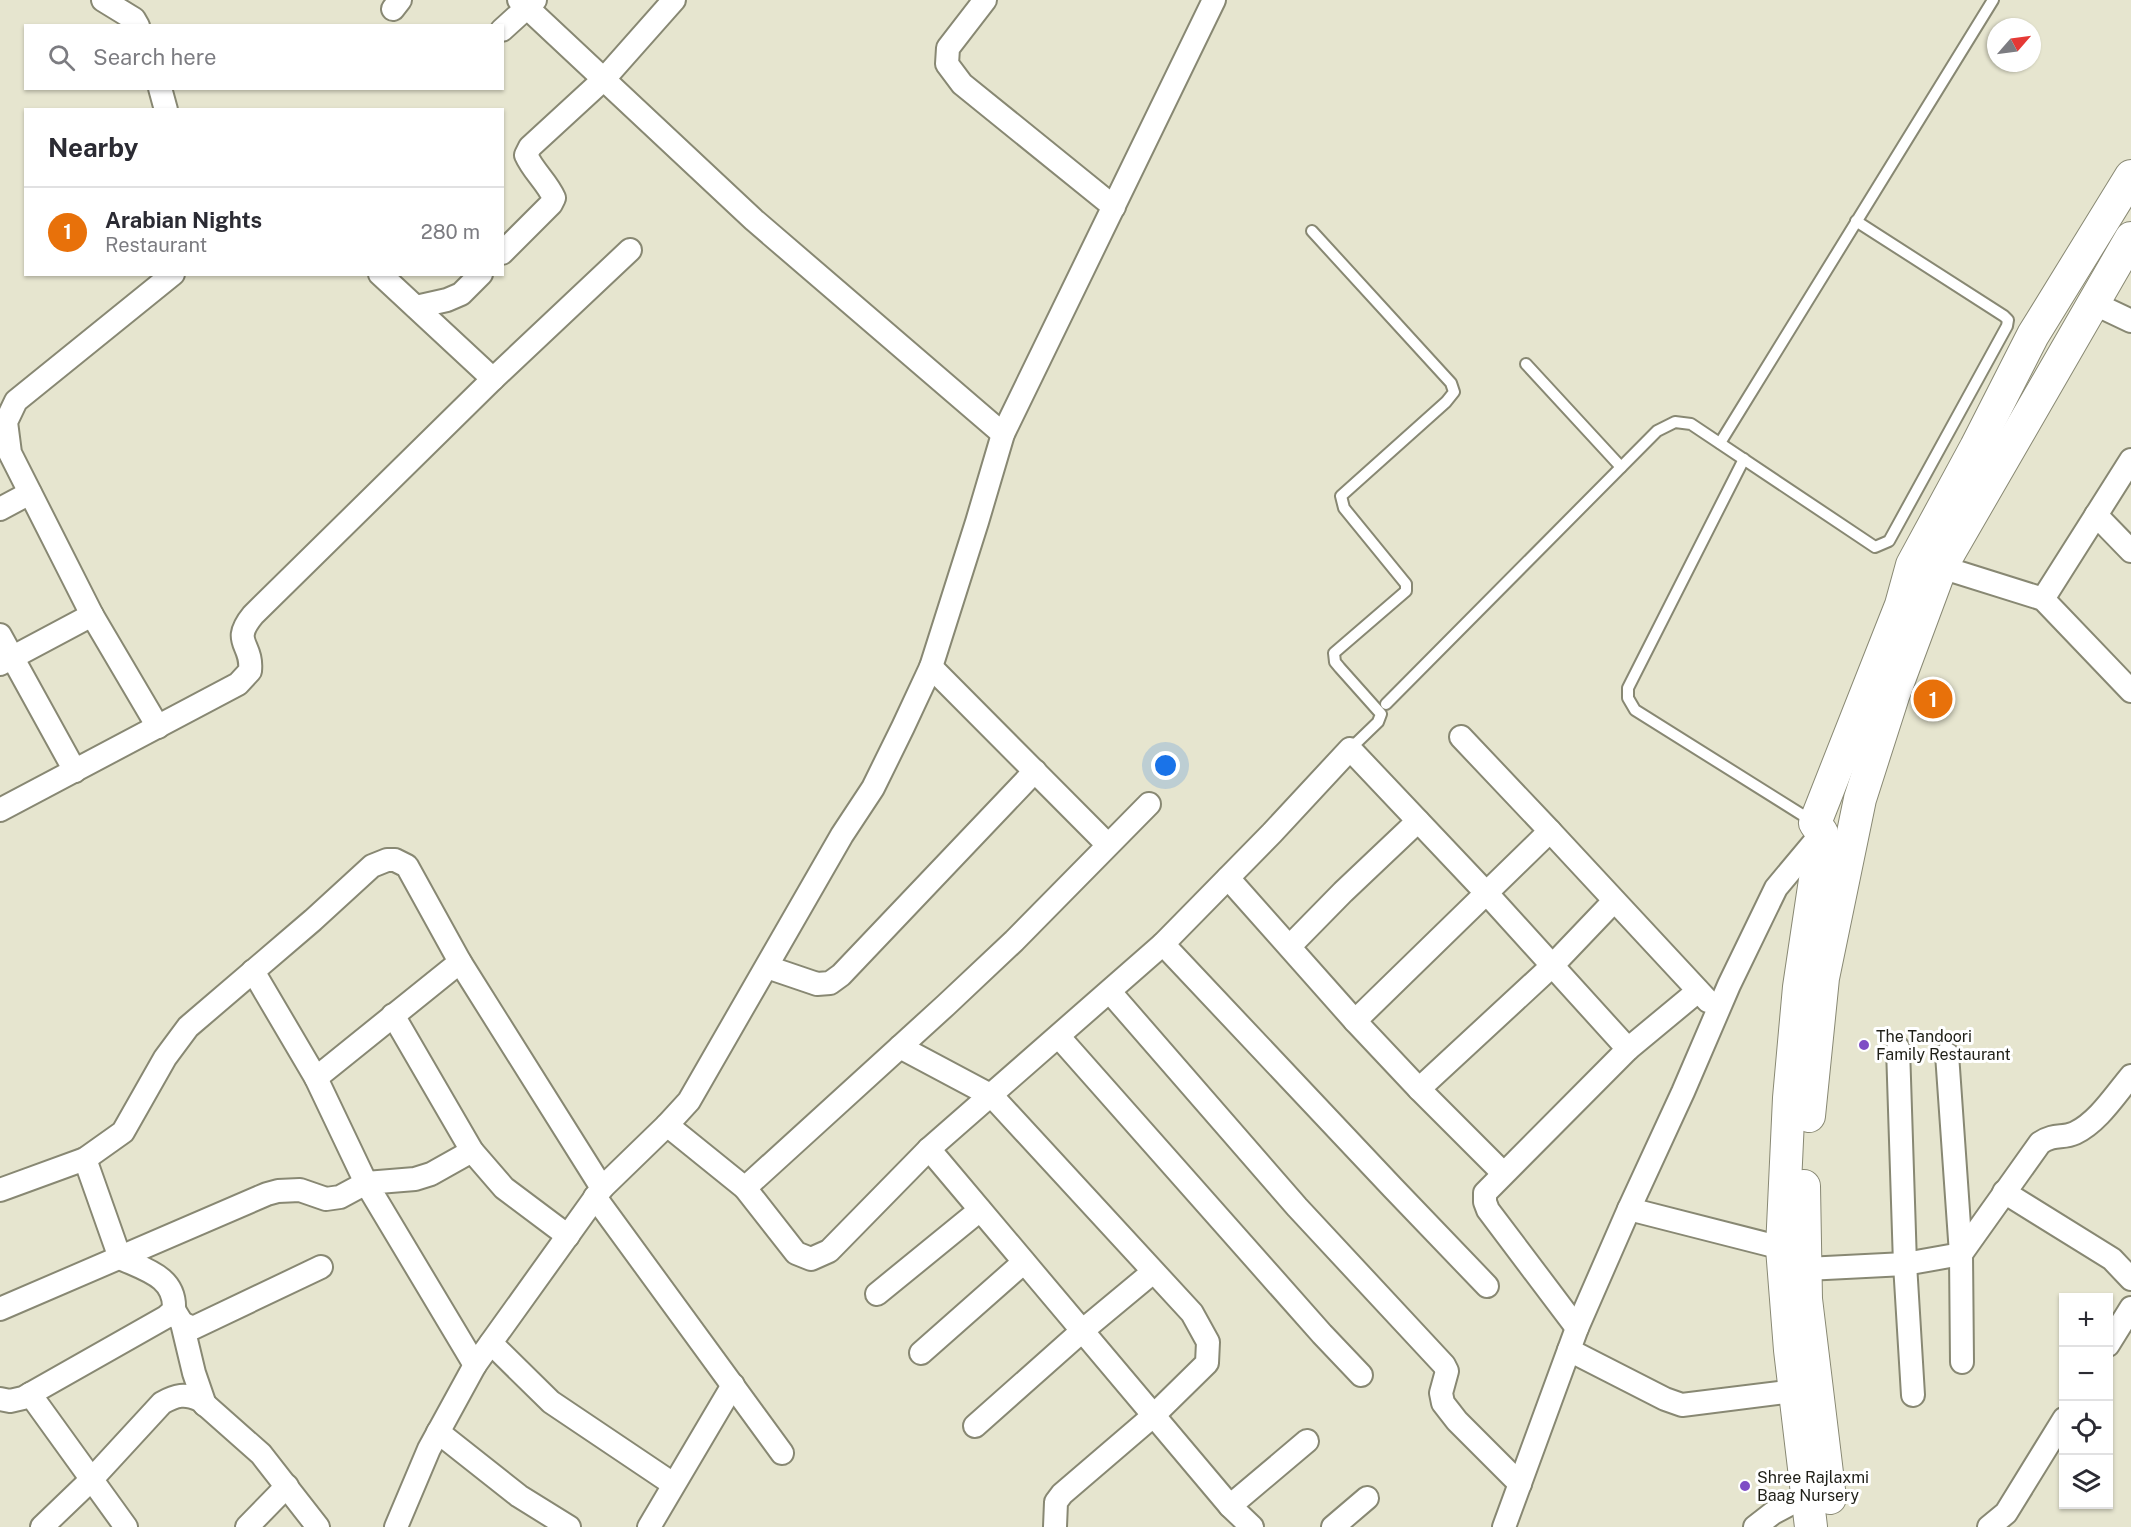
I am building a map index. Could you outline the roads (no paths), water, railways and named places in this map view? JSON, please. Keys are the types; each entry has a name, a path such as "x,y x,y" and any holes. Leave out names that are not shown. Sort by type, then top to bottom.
{"street":[{"path":"104,0 134,19 137,24"},
{"path":"504,251 551,204 554,198 551,190 530,165 526,155 530,147 604,79 674,0"},
{"path":"986,0 948,48 948,64 962,84 1114,207"},
{"path":"396,1527 429,1449 475,1365 599,1192 689,1101 842,835 873,788 931,667 1003,434 1214,0"},
{"path":"504,28 527,2 604,79 754,220 1003,434"},
{"path":"161,90 165,108"},
{"path":"1811,1527 1794,1391 1782,1248 1789,1098 1799,987 1819,828 1901,605 1912,565 2034,335 2131,176"},
{"path":"1833,1527 1806,1299 1804,1188 1823,978 1860,799 1893,696 1941,567 2131,238"},
{"path":"0,810 238,684 250,671 250,660 242,637 244,626 253,615 493,379 630,250"},
{"path":"158,727 92,615 10,453 6,422 16,402 171,276"},
{"path":"382,276 493,379"},
{"path":"416,308 461,294 479,276"},
{"path":"2093,303 2131,321"},
{"path":"2043,599 2131,460"},
{"path":"0,509 30,493"},
{"path":"2096,515 2131,551"},
{"path":"1941,567 2043,599 2131,691"},
{"path":"6,660 92,615"},
{"path":"0,635 6,660 75,771"},
{"path":"931,667 1107,844"},
{"path":"1461,736 1717,1012"},
{"path":"667,1125 745,1188 796,1252 811,1259 829,1251 929,1149 1163,944 1350,749 1486,892 1628,1049"},
{"path":"767,966 817,984 830,982 842,975 1035,771"},
{"path":"745,1188 1014,941 1107,844 1149,804"},
{"path":"1290,946 1418,821"},
{"path":"1504,1527 1577,1328 1717,1012 1776,888 1819,828"},
{"path":"1355,1021 1550,831"},
{"path":"0,1190 85,1159 123,1131 165,1058 188,1027 372,866 387,860 395,860 408,866 460,962 599,1192 782,1453"},
{"path":"1227,878 1355,1021 1503,1173"},
{"path":"1419,1089 1551,966 1614,901"},
{"path":"1163,944 1487,1286"},
{"path":"316,1078 460,962"},
{"path":"253,971 316,1078 366,1183 475,1365"},
{"path":"1577,1328 1488,1210 1485,1193 1628,1049 1698,991"},
{"path":"1110,992 1297,1207 1444,1365 1447,1371 1441,1392 1443,1403 1457,1421 1520,1484"},
{"path":"393,1015 472,1151 504,1188 568,1236"},
{"path":"1059,1037 1361,1375"},
{"path":"900,1047 992,1096 1192,1314 1208,1342 1207,1363 1153,1416 1062,1494 1056,1502 1055,1527"},
{"path":"1898,1048 1905,1264 1913,1395"},
{"path":"1947,1054 1961,1254 1962,1362"},
{"path":"1806,1269 1905,1264 1961,1254 2040,1143 2048,1137 2072,1135 2087,1127 2131,1076"},
{"path":"929,1149 1153,1416 1230,1506 1252,1527"},
{"path":"0,1309 267,1194 300,1190 318,1198 339,1197 366,1183 415,1179 431,1174 472,1151"},
{"path":"85,1159 120,1258 162,1278 172,1290 194,1374 205,1405"},
{"path":"2004,1192 2112,1259 2131,1279"},
{"path":"1629,1209 1782,1248"},
{"path":"877,1294 980,1210"},
{"path":"921,1353 1024,1262"},
{"path":"0,1399 10,1401 23,1398 166,1317 178,1316 193,1328 321,1267"},
{"path":"975,1426 1082,1331 1153,1272"},
{"path":"2113,1338 2131,1308"},
{"path":"491,1343 551,1402 672,1484"},
{"path":"1569,1350 1665,1399 1682,1405 1794,1391"},
{"path":"649,1527 672,1484 733,1385"},
{"path":"30,1394 126,1527"},
{"path":"42,1527 92,1479 162,1403 177,1395 192,1396 205,1405 261,1454 318,1527"},
{"path":"1989,1527 2006,1513 2059,1427"},
{"path":"438,1432 519,1496 569,1527"},
{"path":"1230,1506 1307,1441"},
{"path":"247,1527 287,1486"},
{"path":"1755,1527 1773,1513 1807,1496"},
{"path":"1334,1527 1367,1498"}],"lane":[{"path":"1720,443 1993,0"},
{"path":"1386,704 1657,431 1675,422 1691,424 1875,547 1889,542 2007,326 2008,320 1856,221"},
{"path":"1312,231 1451,382 1454,392 1446,402 1341,496 1344,508 1406,584 1406,591 1334,653 1335,662 1381,714 1378,722 1350,749"},
{"path":"1526,364 1621,467"},
{"path":"1744,459 1628,688 1628,698 1635,710 1819,828"}],"place":[{"name":"Arabian Nights","path":"1933,699"},
{"name":"The Tandoori Family Restaurant","path":"1864,1045"},
{"name":"Shree Rajlaxmi Baag Nursery","path":"1745,1486"}]}
